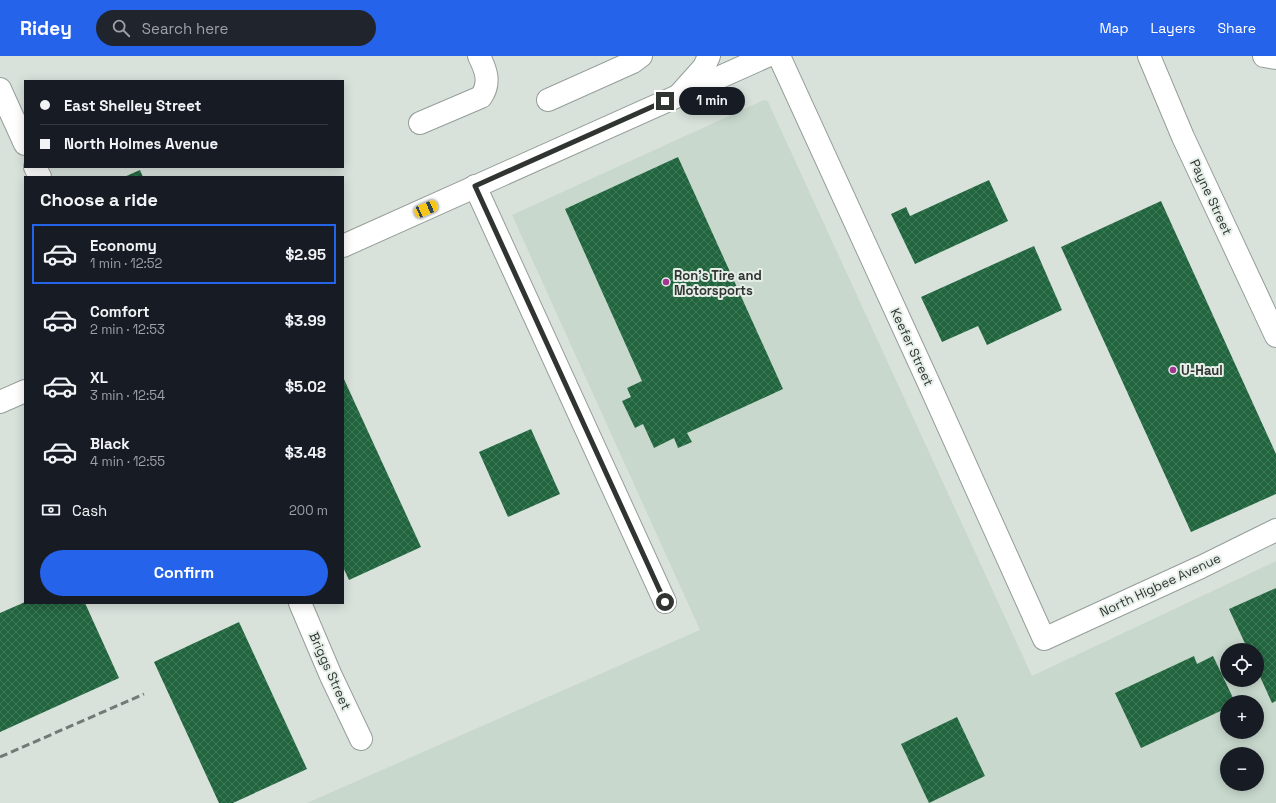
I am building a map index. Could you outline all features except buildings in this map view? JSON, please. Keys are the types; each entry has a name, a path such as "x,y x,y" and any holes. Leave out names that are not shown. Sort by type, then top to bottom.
{"main road":[{"path":"420,123 481,97 485,91 487,78 479,56"},
{"path":"548,100 633,62 641,56"},
{"path":"679,95 704,66 709,56"},
{"path":"344,246 767,56"},
{"name":"Keefer Street","path":"779,56 1044,639"},
{"name":"Payne Street","path":"1149,56 1183,137 1276,336"},
{"path":"1264,56 1276,58"},
{"path":"0,89 24,142"},
{"path":"475,186 665,602"},
{"path":"0,402 24,391"},
{"name":"North Higbee Avenue","path":"1044,639 1201,567 1276,530"},
{"name":"Briggs Street","path":"300,604 331,676 361,739"}],"shaded area":[{"path":"764,100 768,101 1032,676 1276,561 1276,803 307,803 700,630 512,215"}],"railway":[{"path":"0,757 144,694"}],"place":[{"name":"Ron's Tire and Motorsports","path":"666,282"},
{"name":"U-Haul","path":"1173,370"}],"route":[{"path":"665,101 475,186 554,362 665,602"}]}
